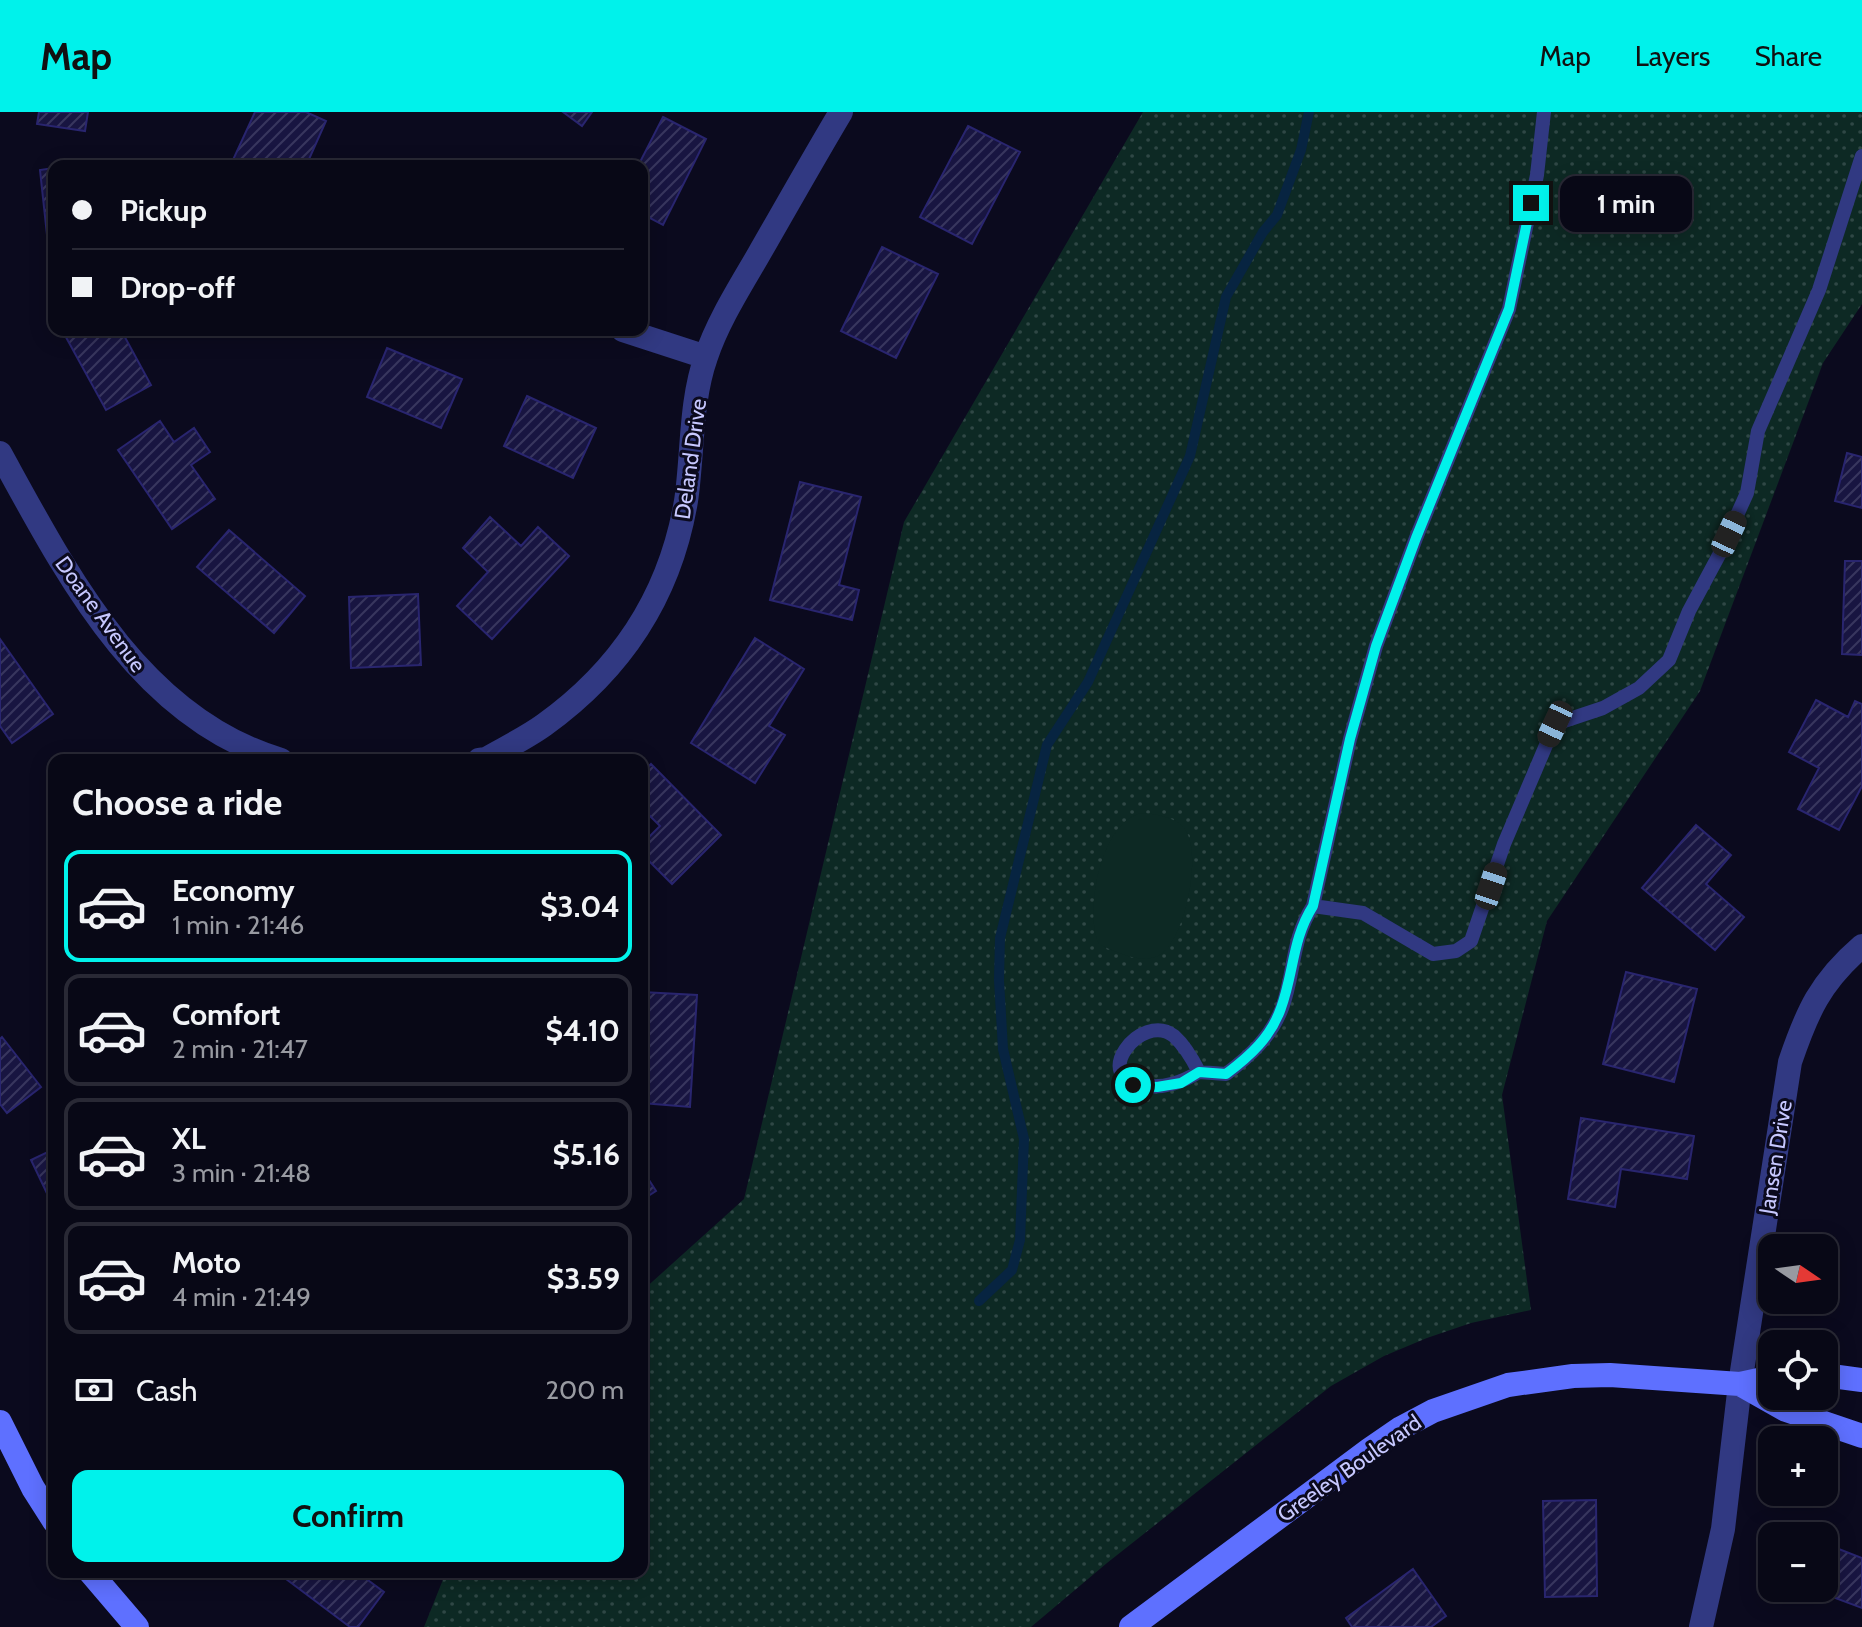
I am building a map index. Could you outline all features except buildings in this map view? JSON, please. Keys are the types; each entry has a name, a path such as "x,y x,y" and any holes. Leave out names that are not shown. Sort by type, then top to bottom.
{"street":[{"name":"Deland Drive","path":"495,754 542,727 579,697 621,654 646,618 664,580 679,534 686,499 695,410 706,357 735,296 841,112"},
{"path":"641,336 706,357"},
{"name":"Doane Avenue","path":"0,453 60,562 131,660 157,687 205,725 238,744 265,754"},
{"name":"Jansen Drive","path":"1701,1627 1723,1529 1740,1384 1790,1062 1807,1012 1837,967 1862,946"},
{"name":"Greeley Boulevard","path":"1131,1627 1369,1450 1401,1428 1461,1399 1508,1385 1573,1376 1610,1375 1740,1384 1758,1380"},
{"path":"1838,1377 1862,1380"},
{"name":"Greeley Boulevard","path":"1740,1384 1786,1410 1862,1436"},
{"path":"0,1422 48,1512"},
{"path":"95,1578 137,1627"}],"lane":[{"path":"1199,1072 1172,1034 1158,1031 1128,1043 1120,1058 1120,1069 1125,1080 1133,1085 1157,1087 1181,1083 1199,1072 1226,1074 1265,1039 1282,1005 1292,956 1313,906 1350,739 1376,646 1416,538 1509,309 1537,175 1544,112"},
{"path":"1313,906 1363,913 1433,954 1456,951 1471,941 1504,844 1555,724 1603,708 1639,688 1669,660 1689,611 1747,493 1758,431 1819,290 1862,156"}],"green space":[{"path":"1143,112 1862,112 1862,304 1823,363 1700,691 1547,921 1502,1095 1531,1310 1471,1323 1427,1338 1384,1356 1331,1386 1031,1627 424,1627 444,1578 648,1578 648,1286 744,1199 904,522"},
{"path":"1142,813 1178,822 1186,831 1192,859 1188,898 1176,934 1168,948 1158,956 1143,959 1099,944 1094,911 1095,890 1106,849 1128,820"}],"waterway":[{"path":"979,1301 1012,1270 1020,1240 1024,1139 1003,1049 1000,938 1047,745 1088,682 1190,456 1226,297 1263,232 1277,215 1301,150 1309,112"}],"route":[{"path":"1133,1085 1157,1087 1181,1083 1199,1072 1226,1074 1251,1054 1275,1023 1292,956 1313,906 1350,739 1376,646 1416,538 1509,309 1531,203"}]}
